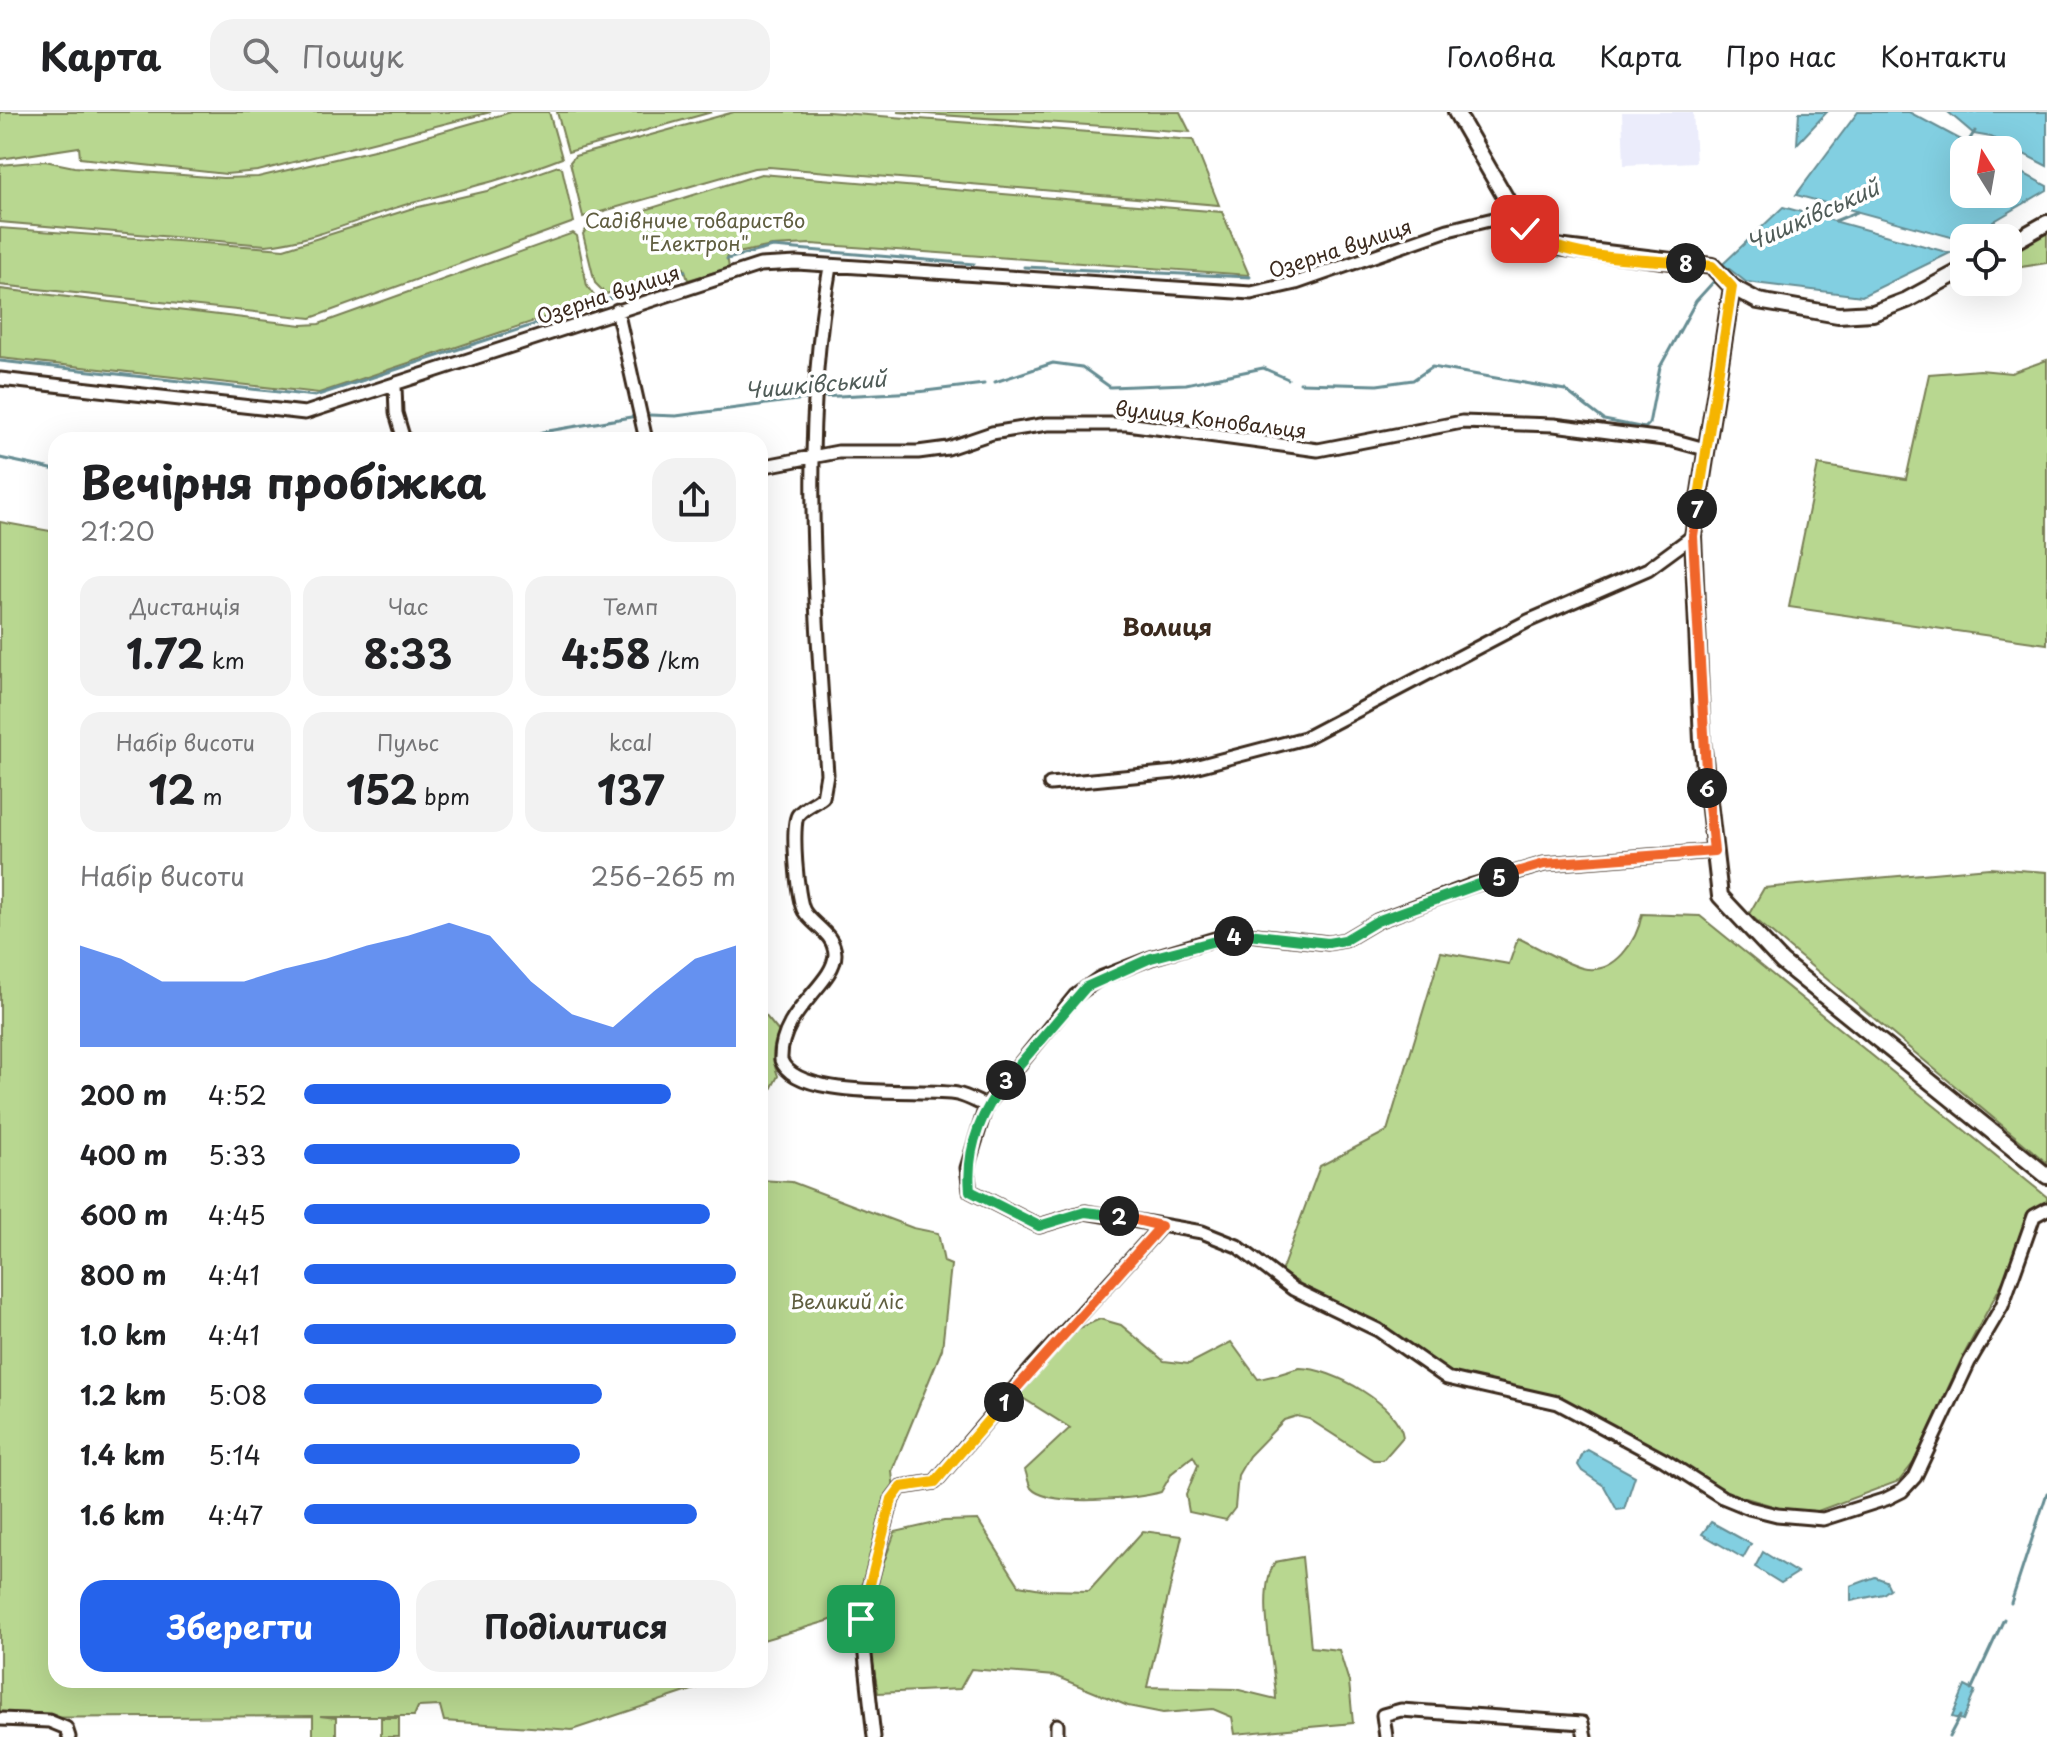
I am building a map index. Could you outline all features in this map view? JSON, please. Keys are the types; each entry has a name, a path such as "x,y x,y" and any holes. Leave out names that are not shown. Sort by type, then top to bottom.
{"street":[{"path":"1456,112 1514,214 1532,235 1549,246 1722,277 1758,301 1838,315 1873,313 1907,300 1950,277"},
{"name":"Озерна вулиця","path":"0,379 305,413 760,265 778,263 1251,293 1296,283 1448,230 1514,214"},
{"path":"2022,237 2047,223"},
{"path":"830,267 821,318 812,557 827,774 823,797 796,818 798,896 804,911 829,936 835,953 832,969 813,990 784,1034 781,1060 790,1073 826,1085 959,1094 986,1106"},
{"path":"1722,277 1693,536 1702,741 1720,896 1782,962 2047,1176"},
{"path":"617,310 644,432"},
{"path":"395,386 396,413 402,432"},
{"name":"вулиця Коновальця","path":"768,465 815,456 933,450 992,433 1047,424 1127,424 1318,450 1462,422 1554,425 1672,440 1705,449"},
{"path":"1050,784 1175,772 1305,738 1528,621 1648,569 1693,536"},
{"path":"1714,851 1544,864 1470,886 1377,921 1345,940 1328,943 1248,934 1215,939 1151,958 1086,987 986,1106 967,1168 970,1191 1039,1226 1085,1212 1136,1218 1161,1226 1202,1232 1237,1246 1293,1289 1378,1330 1447,1378 1558,1403 1664,1460 1722,1497 1749,1508 1777,1515 1823,1519 1886,1499 1902,1491 1915,1477 1969,1362 2002,1306 2034,1216 2047,1209"},
{"path":"874,1737 861,1619 892,1499 901,1487 935,1482 1032,1368 1161,1226"},
{"path":"1386,1737 1383,1715 1401,1710 1582,1723 1585,1737"},
{"path":"0,1719 49,1721 66,1728 69,1737"}],"shaded area":[{"path":"1622,112 1693,112 1696,162 1624,165"}],"green space":[{"path":"0,112 491,112 258,171 226,174 80,158 79,147 0,159"},
{"name":"Садівниче товариство \"Електрон\"","path":"511,112 549,112 562,158 320,234 284,242 266,245 0,222 0,165 45,161 74,167 223,178 258,177 395,145"},
{"name":"Садівниче товариство \"Електрон\"","path":"557,112 712,112 568,152"},
{"name":"Садівниче товариство \"Електрон\"","path":"734,112 828,112 1193,140 1219,205 769,167 754,168 583,217 570,162 575,156"},
{"path":"897,112 1180,112 1190,132"},
{"name":"Садівниче товариство \"Електрон\"","path":"558,166 562,168 574,222 311,318 0,285 0,228 284,249 410,209 487,191"},
{"name":"Садівниче товариство \"Електрон\"","path":"761,174 1222,212 1249,275 811,244 772,246 727,255 729,268 688,280 684,268 606,294 595,283 583,234 587,228"},
{"path":"2047,232 2047,263 2022,267 2022,244"},
{"name":"Садівниче товариство \"Електрон\"","path":"573,233 577,236 587,286 597,300 319,393 0,358 0,289 302,325 319,324"},
{"path":"2047,360 2047,644 1789,607 1818,465 1906,479 1929,374 1980,370 2011,373"},
{"path":"0,522 48,531 48,1688 698,1688 572,1730 444,1721 440,1706 418,1707 414,1716 320,1716 336,1718 336,1737 313,1737 313,1716 0,1718"},
{"path":"1989,868 2047,872 2047,1163 1749,914 1764,888"},
{"path":"1642,914 1700,916 2047,1197 2047,1202 2027,1213 2008,1272 1961,1360 1914,1462 1899,1481 1815,1512 1783,1509 1719,1490 1667,1454 1559,1402 1448,1371 1281,1272 1320,1166 1387,1131 1441,952 1509,964 1518,938 1582,968 1605,967 1630,945"},
{"path":"768,1019 779,1032 773,1054 778,1076 768,1095"},
{"name":"Великий ліс","path":"768,1180 792,1182 913,1228 938,1233 944,1262 951,1265 942,1349 892,1471 894,1491 855,1604 831,1620 768,1639"},
{"path":"1100,1319 1121,1325 1164,1361 1189,1364 1231,1342 1258,1379 1300,1368 1329,1374 1377,1401 1399,1425 1403,1437 1383,1460 1373,1460 1309,1419 1297,1416 1284,1420 1249,1456 1238,1475 1235,1508 1226,1520 1189,1512 1186,1495 1198,1465 1193,1456 1172,1473 1161,1492 1094,1500 1041,1494 1031,1488 1025,1470 1070,1428 1018,1395 1073,1331"},
{"path":"978,1520 1019,1585 1047,1590 1089,1591 1143,1531 1182,1536 1147,1687 1235,1689 1276,1699 1266,1609 1269,1575 1275,1562 1302,1557 1311,1647 1339,1650 1349,1682 1353,1723 1235,1734 1232,1717 1213,1709 1163,1713 1128,1706 1055,1676 971,1669 960,1689 878,1693 867,1628 869,1603 895,1532 944,1521"},
{"path":"381,1718 399,1718 399,1737 381,1737"}],"water":[{"path":"1799,112 1827,112 1797,144"},
{"path":"1858,112 1909,112 1954,136 1950,136 1950,208 2016,208 1989,224 1950,224 1950,237 1796,195"},
{"path":"1948,112 2047,112 2047,166 2022,153 2022,136 1974,134"},
{"path":"2022,173 2047,186 2047,190 2022,205"},
{"path":"1783,207 1950,253 1862,296 1746,282 1723,264"},
{"path":"1588,1450 1635,1476 1624,1509 1617,1510 1604,1486 1578,1465 1583,1453"},
{"path":"1711,1522 1751,1544 1743,1558 1702,1534"},
{"path":"1763,1552 1797,1573 1781,1583 1755,1567"},
{"path":"1875,1577 1886,1581 1890,1589 1883,1594 1851,1601 1851,1586"},
{"path":"1965,1686 1975,1691 1963,1720 1952,1717"}],"waterway":[{"name":"Чишківський","path":"1972,136 1975,131"},
{"name":"Чишківський","path":"1835,221 1857,212"},
{"path":"727,259 773,247 974,264"},
{"path":"1024,267 1250,277"},
{"path":"609,299 685,271"},
{"name":"Чишківський","path":"1300,383 1377,385 1413,380 1432,367 1565,390 1604,420 1645,428 1649,424 1660,367 1696,301 1717,278"},
{"path":"0,361 315,396 600,303"},
{"name":"Чишківський","path":"995,382 1053,363 1082,367 1110,387 1186,384 1263,368 1288,379"},
{"name":"Чишківський","path":"819,397 917,392 984,384"},
{"name":"Чишківський","path":"649,415 676,416 812,398"},
{"name":"Чишківський","path":"542,432 637,416"},
{"name":"Чишківський","path":"0,458 48,468"},
{"path":"2011,1603 2047,1493"},
{"path":"1971,1690 2004,1619"},
{"path":"1949,1737 1960,1716"}],"district":[{"name":"Волиця","path":"1167,626"}],"route":[{"path":"861,1619 892,1499 901,1487 935,1482 1032,1368 1161,1226 1136,1218 1085,1212 1039,1226 970,1191 967,1168 986,1106 1075,996 1100,978 1151,958 1215,939 1248,934 1328,943 1345,940 1377,921 1470,886 1544,864 1714,851 1702,741 1693,536 1732,287 1712,266 1569,250 1549,246 1525,229"}]}
